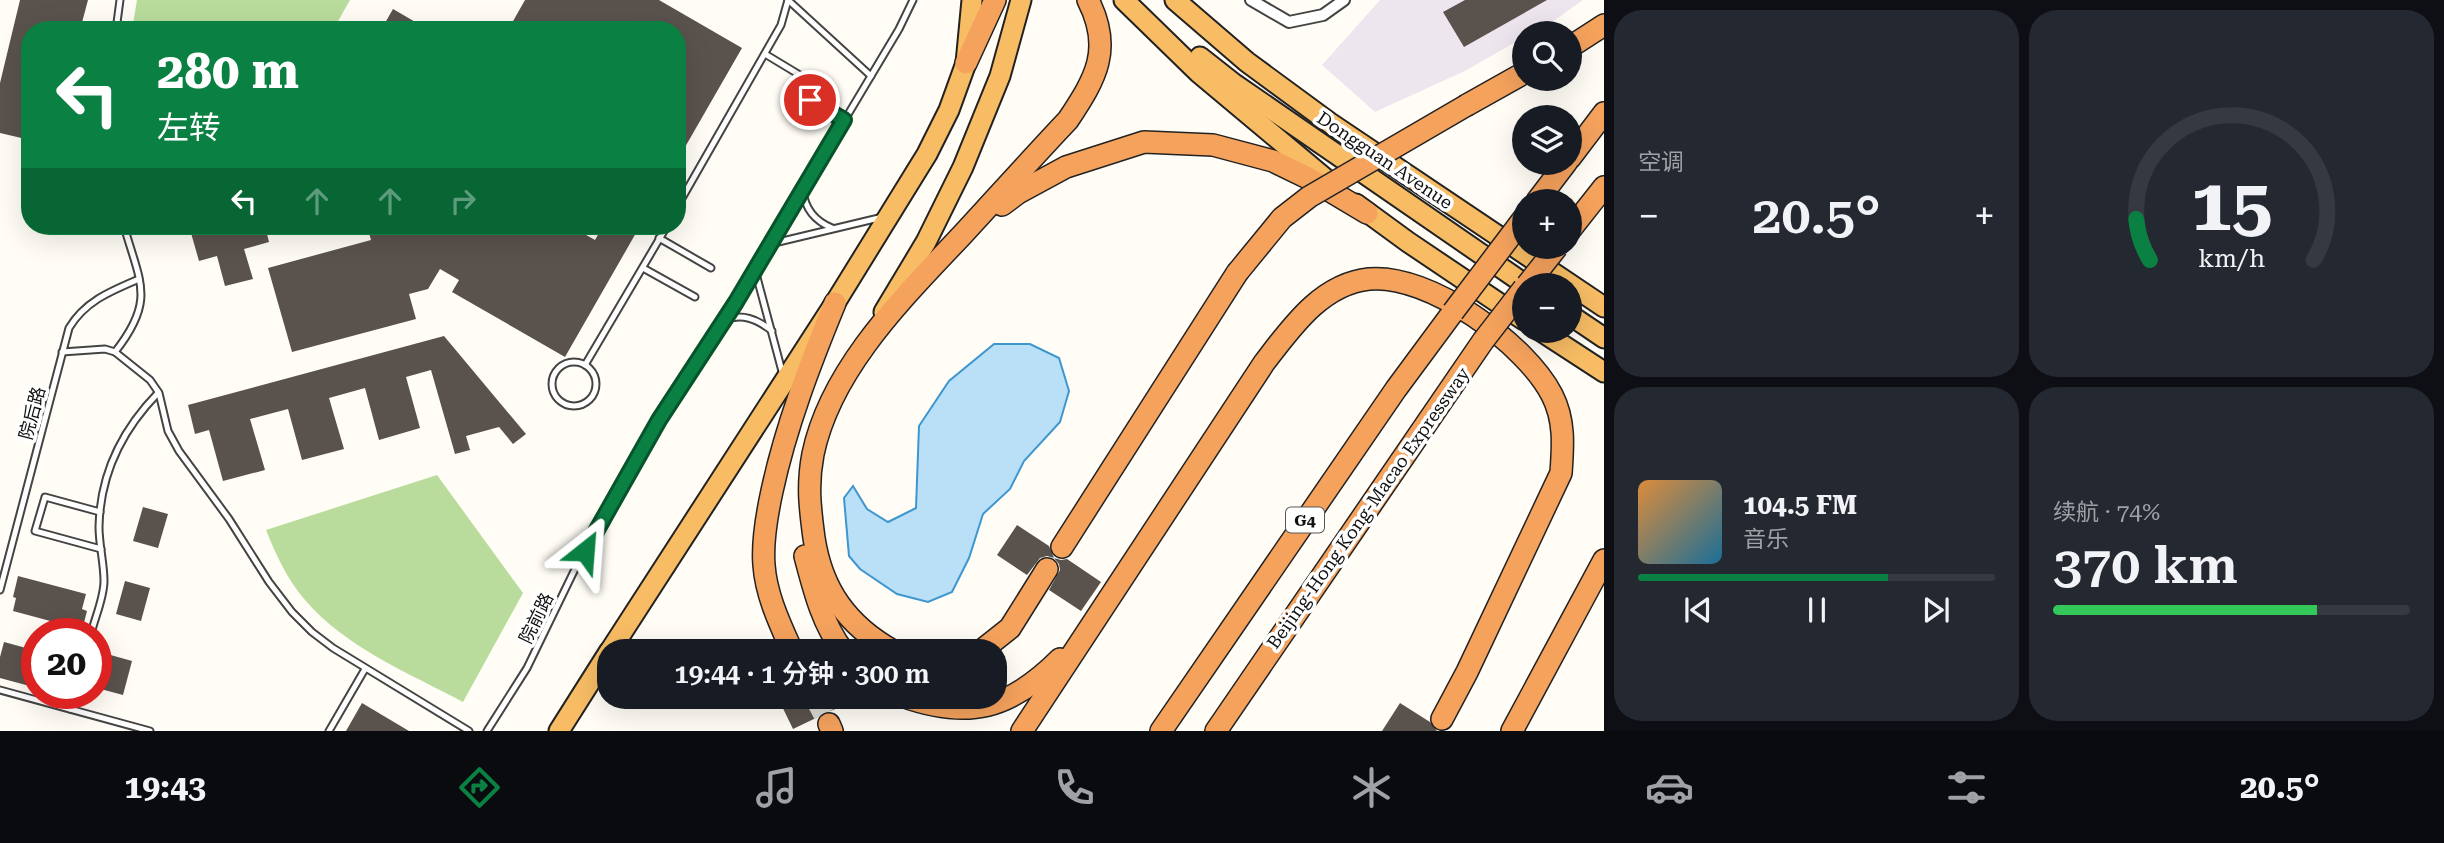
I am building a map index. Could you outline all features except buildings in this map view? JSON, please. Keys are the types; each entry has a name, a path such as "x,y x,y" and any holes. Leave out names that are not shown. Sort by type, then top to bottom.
{"highway":[{"path":"966,63 972,0"},
{"path":"617,639 928,154 995,0"},
{"path":"835,639 814,594 804,551 813,452 832,401 926,242 962,167 1000,76 1021,0"},
{"path":"863,346 916,284 1068,120 1086,93 1097,68 1102,39 1097,18 1088,0"},
{"path":"1124,0 1199,73 1367,213"},
{"name":"Dongguan Avenue","path":"1132,0 1233,83 1512,276"},
{"name":"Dongguan Avenue","path":"1175,0 1247,62 1330,123 1604,307"},
{"path":"1191,0 1247,62"},
{"path":"1582,39 1604,25"},
{"path":"1062,547 1237,273 1282,218 1309,197 1512,80"},
{"path":"1582,142 1604,113"},
{"path":"958,239 1018,193 1066,167 1143,142 1213,145 1273,161 1310,179 1367,213 1512,312"},
{"path":"1546,189 1557,175"},
{"path":"1582,215 1604,187"},
{"name":"G4","path":"1161,731 1395,389 1512,234"},
{"name":"Beijing-Hong Kong-Macao Expressway","path":"1536,273 1547,259"},
{"path":"1022,731 1264,363 1314,304 1347,285 1369,279 1395,280 1418,286 1441,295 1480,320 1536,371 1552,393 1560,416 1563,442 1561,473 1467,673 1442,719"},
{"path":"787,639 774,612 764,565 766,517 779,456 835,303"},
{"name":"Beijing-Hong Kong-Macao Expressway","path":"1216,731 1483,341 1512,304"},
{"path":"1582,323 1604,338"},
{"path":"1559,343 1604,372"},
{"path":"808,489 818,562 845,614 872,639"},
{"path":"1512,731 1604,560"},
{"path":"996,639 1010,628 1047,569"},
{"path":"1007,698 1027,688 1059,661 1102,609"},
{"path":"559,731 597,671"}],"street":[{"path":"1251,0 1289,22 1323,15 1344,0"}],"lane":[{"path":"117,21 120,0"},
{"path":"686,191 782,25 788,0 871,76"},
{"name":"院前路","path":"488,731 527,668 576,567 630,468 688,372 755,270 899,29 913,0"},
{"path":"765,54 818,86 810,100 844,120"},
{"path":"803,189 805,203 812,215 835,229"},
{"path":"770,244 889,215"},
{"path":"116,352 136,322 142,304 142,288 127,235"},
{"path":"585,365 661,235"},
{"path":"659,238 712,268"},
{"path":"643,268 695,297"},
{"path":"755,270 785,379"},
{"name":"院后路","path":"0,590 69,328 84,307 98,297 139,279"},
{"path":"724,320 746,317 760,322 772,331"},
{"path":"62,352 92,348 116,352 150,380 159,393 168,431 178,451 229,519 269,582 292,612 312,632 365,669 469,731"},
{"path":"567,363 585,365 596,380 594,392 582,405 563,403 555,394 552,382 554,376 567,363"},
{"path":"95,618 104,584 100,512 104,485 118,447 140,412 159,393"},
{"path":"100,512 45,497 35,531 101,550"},
{"path":"329,731 365,669"},
{"path":"0,690 21,696"},
{"path":"70,709 150,731"}],"shaded area":[{"path":"1380,0 1583,0 1553,21 1512,21 1512,44 1467,70 1375,112 1322,65"}],"green space":[{"path":"137,0 350,0 338,21 134,21"},
{"path":"437,475 523,593 463,702 379,658 321,617 293,584 266,530"}],"water":[{"path":"994,344 1030,344 1059,358 1069,391 1060,422 1024,461 1010,489 983,514 969,558 952,592 928,602 897,594 860,569 849,556 844,498 853,486 867,509 888,522 916,508 919,426 949,381"}],"tunnel":[{"path":"821,709 829,724"}],"route":[{"path":"585,551 659,420 736,302 844,120 810,100"}]}
